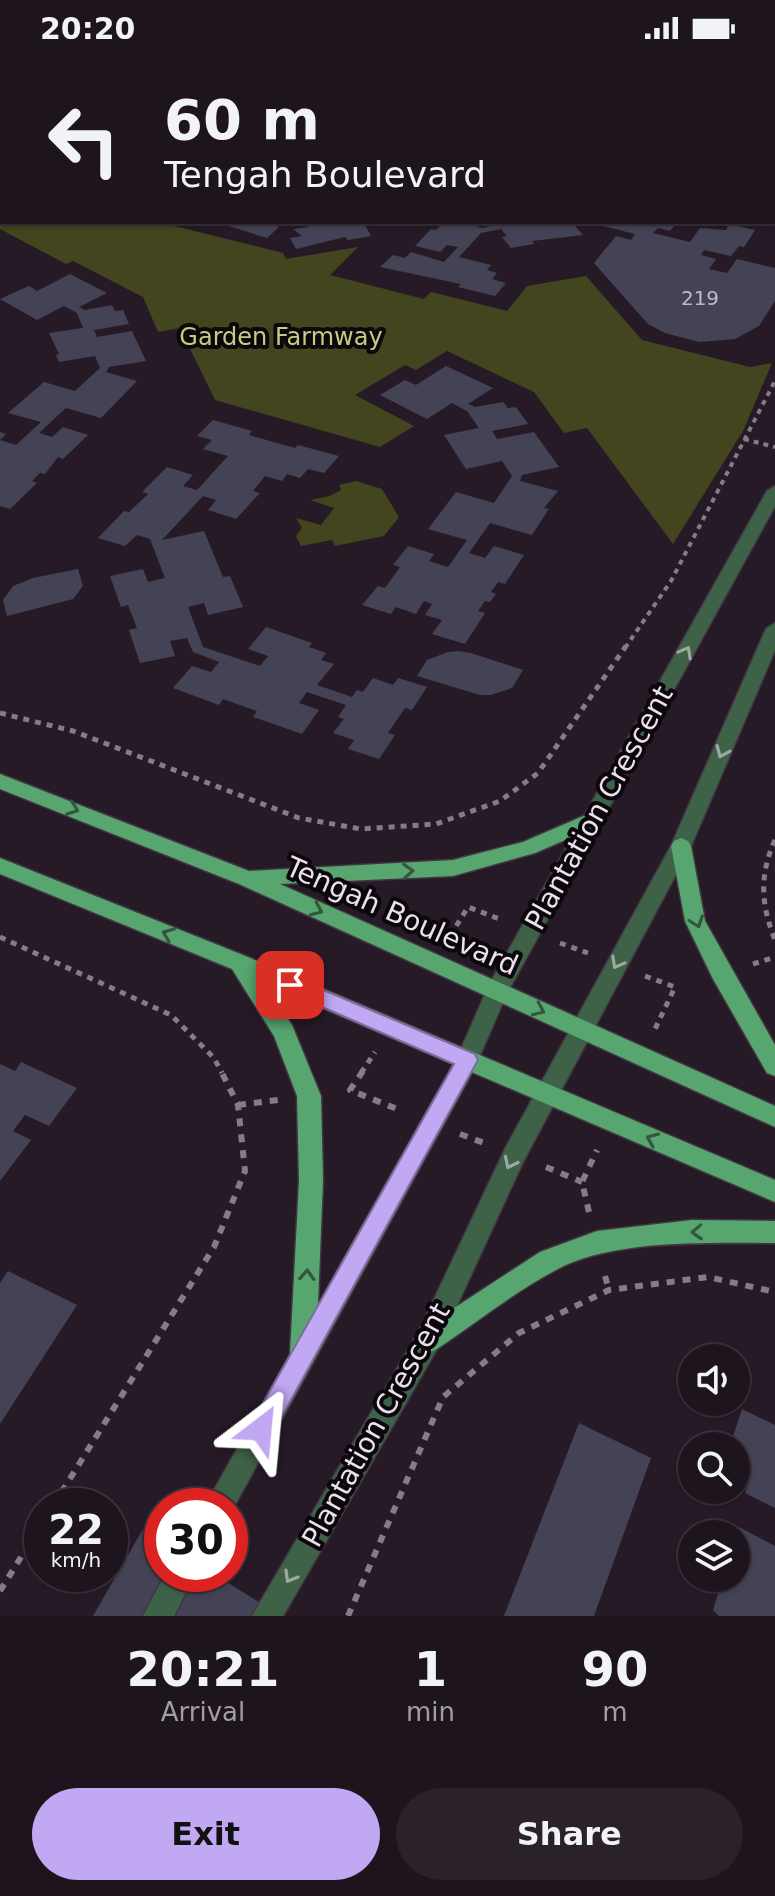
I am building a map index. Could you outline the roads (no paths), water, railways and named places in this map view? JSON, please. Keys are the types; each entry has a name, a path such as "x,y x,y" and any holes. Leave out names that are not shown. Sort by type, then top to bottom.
{"main road":[{"name":"Tengah Boulevard","path":"0,781 246,878 775,1117"},
{"path":"246,878 453,868 528,848 595,819"},
{"path":"681,846 695,921 775,1066"},
{"path":"0,866 240,963 775,1191"},
{"path":"240,963 284,1032 309,1096 311,1181 303,1353"},
{"path":"428,1340 549,1260 597,1243 692,1231 775,1232"}],"street":[{"name":"Plantation Crescent","path":"229,1488 467,1060 497,991 775,491"},
{"name":"Plantation Crescent","path":"267,1616 428,1340 514,1155 681,846 775,629"},
{"path":"158,1616 171,1592"}],"park label":[{"name":"Garden Farmway","path":"281,337"}]}
